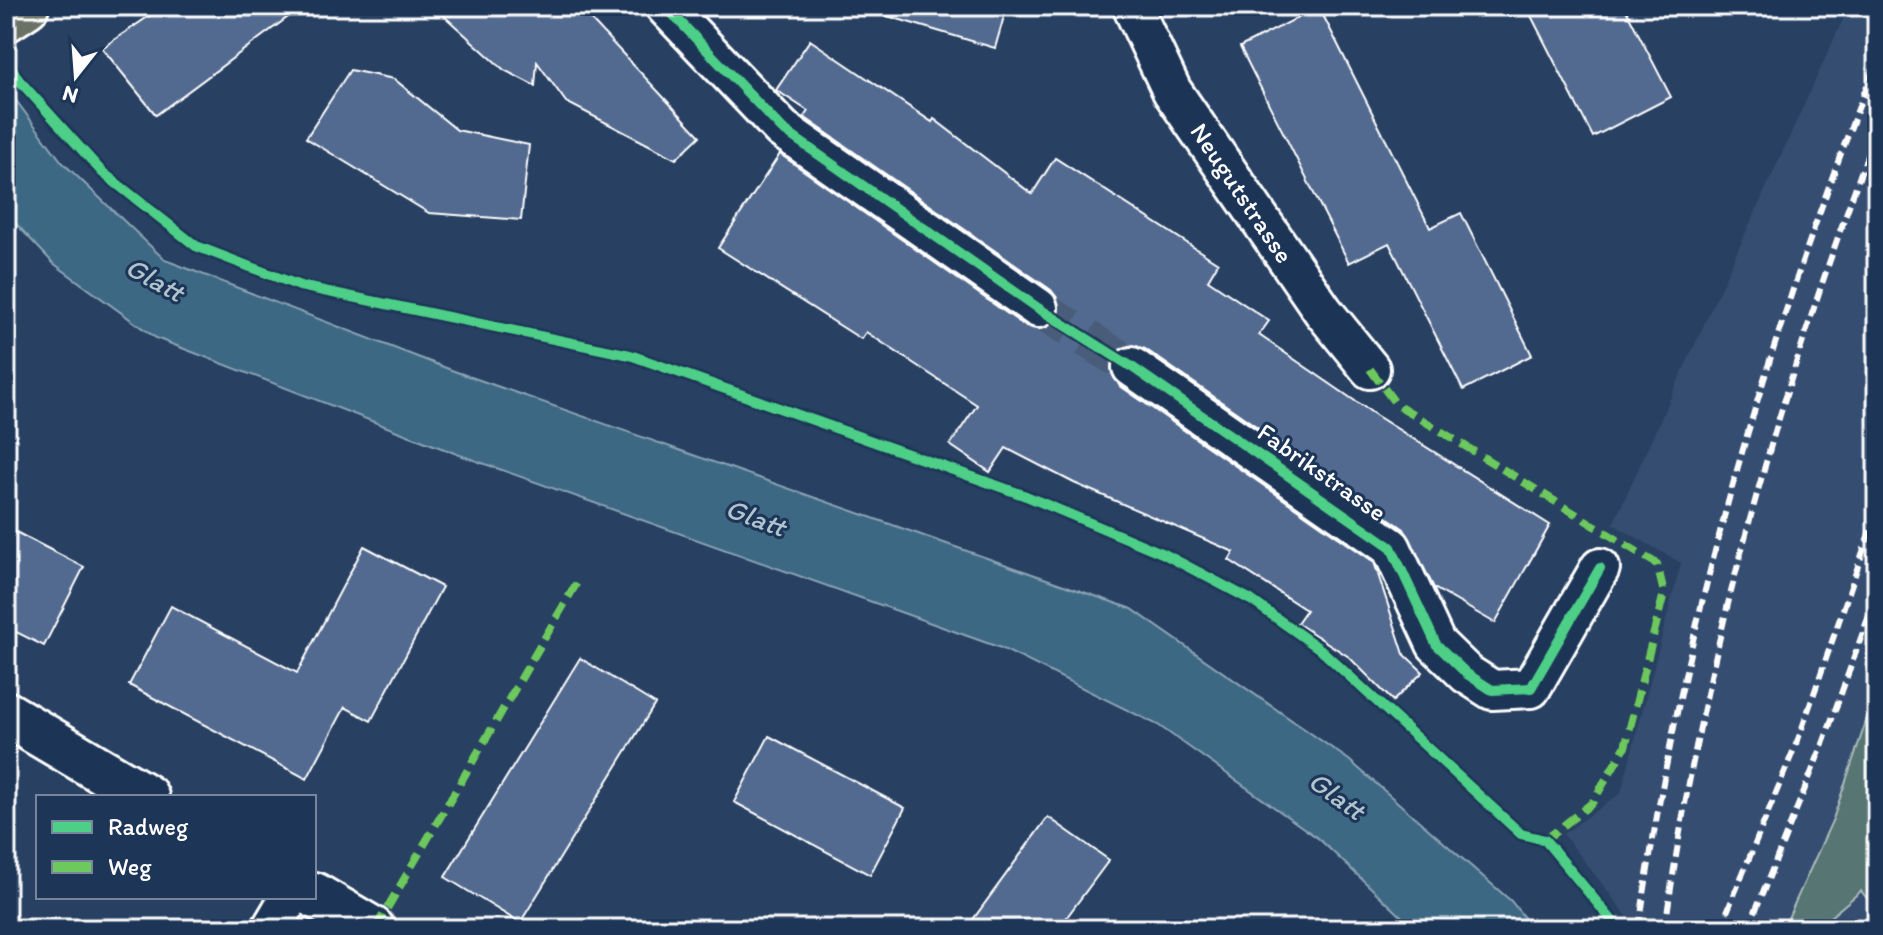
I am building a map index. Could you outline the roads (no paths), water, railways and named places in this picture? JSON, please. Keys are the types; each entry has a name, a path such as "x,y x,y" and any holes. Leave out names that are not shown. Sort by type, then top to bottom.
{"main road":[{"path":"6,714 143,795"},
{"path":"316,896 372,929"}],"street":[{"path":"665,6 782,129 1038,308"},
{"name":"Neugutstrasse","path":"1132,6 1172,91 1323,311 1370,369"},
{"name":"Fabrikstrasse","path":"1132,367 1391,547 1436,644 1467,674 1492,690 1531,688 1600,568"},
{"path":"271,929 289,899"}],"water":[{"name":"Glatt","path":"6,87 62,162 165,260 454,371 1132,609 1349,760 1511,901 1533,929 1415,929 1319,839 1158,725 1001,648 457,454 156,338 53,263 6,213"}],"tunnel":[{"path":"1038,308 1132,367"}],"railway":[{"path":"1639,929 1678,706 1732,487 1799,272 1877,60"},
{"path":"1665,929 1701,725 1749,523 1808,325 1877,129"},
{"path":"1720,929 1799,737 1877,511"},
{"path":"1748,929 1823,744 1877,593"}]}
